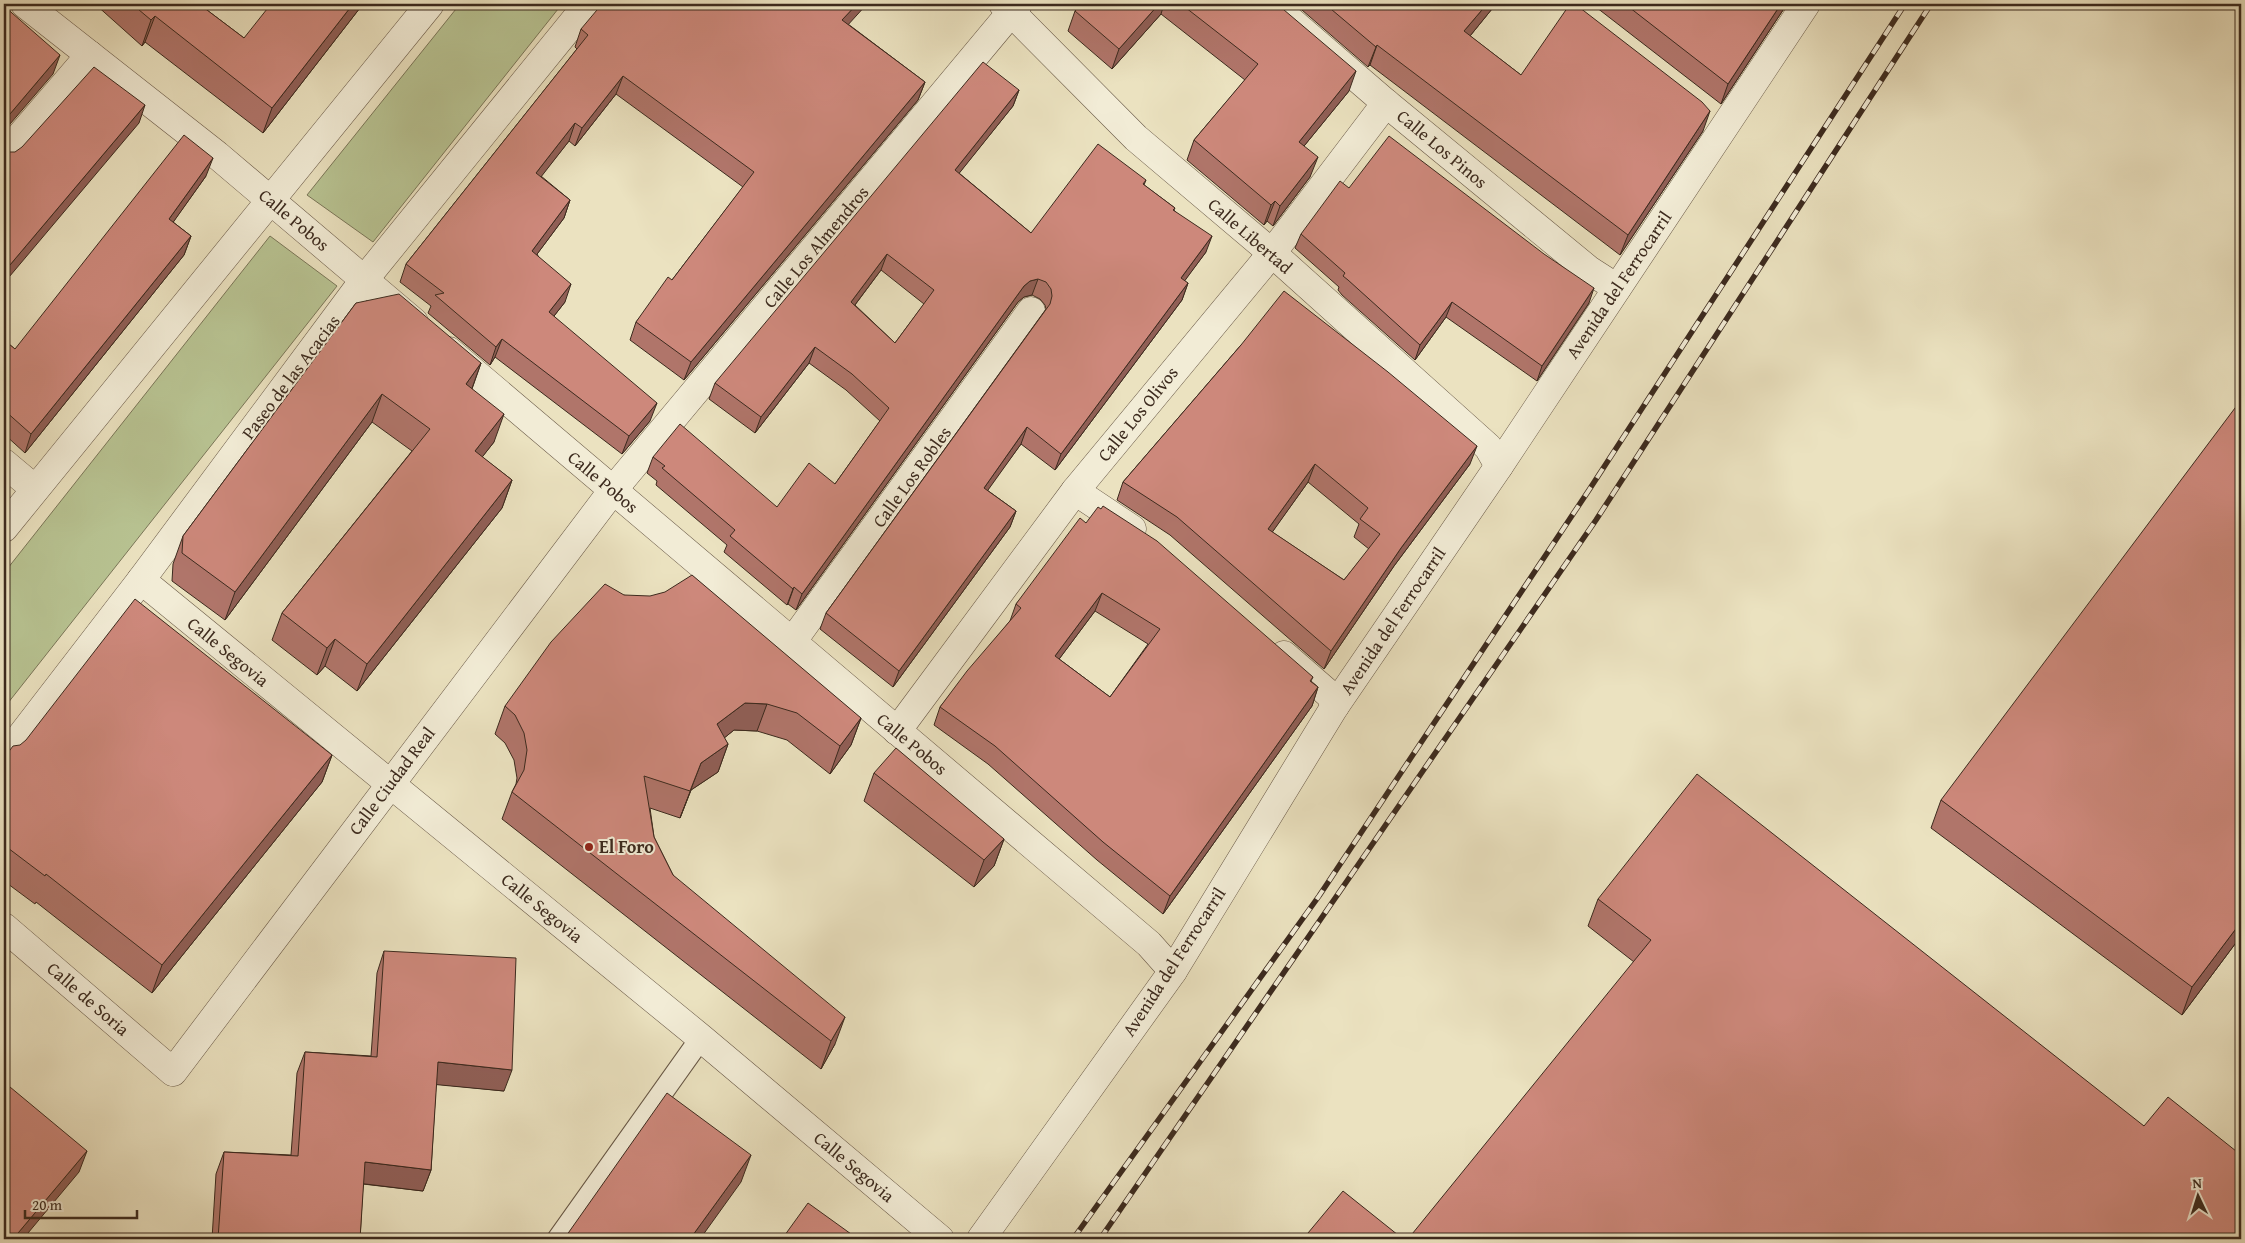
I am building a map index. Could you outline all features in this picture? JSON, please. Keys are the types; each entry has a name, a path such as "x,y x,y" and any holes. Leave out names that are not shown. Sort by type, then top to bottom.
{"street":[{"name":"Calle Pobos","path":"25,4 217,155 1149,944 1172,971"},
{"path":"4,528 430,4"},
{"name":"Paseo de las Acacias","path":"4,758 141,580 364,280 588,4"},
{"name":"Calle Los Pinos","path":"1271,4 1386,103 1589,270 1617,288"},
{"name":"Avenida del Ferrocarril","path":"981,1239 1172,971 1335,706 1499,466 1617,288 1714,120 1806,4"},
{"name":"Calle Libertad","path":"1011,6 1136,138 1272,253 1488,447 1499,466"},
{"name":"Calle Los Almendros","path":"613,490 1011,6"},
{"path":"4,155 90,55"},
{"name":"Calle Los Olivos","path":"897,731 1075,491 1272,253 1386,103"},
{"name":"Calle Los Robles","path":"792,642 1031,311"},
{"path":"4,463 35,489"},
{"name":"Calle Ciudad Real","path":"172,1072 613,490"},
{"path":"1075,491 1152,542"},
{"name":"Calle Segovia","path":"141,580 702,1038 940,1239"},
{"path":"1264,637 1330,695 1335,706"},
{"name":"Calle de Soria","path":"4,927 172,1072"}],"lane":[{"path":"558,1239 702,1038"}],"green space":[{"path":"460,4 562,4 373,242 307,195"},
{"path":"270,236 337,286 4,708 4,573"}],"building":[{"path":"132,4 199,4 244,38 271,4 353,4 272,108 155,16 151,20"},
{"path":"602,4 857,4 842,20 925,82 691,362 636,322 668,277 672,280 754,172 623,76 582,128 575,123 536,173 570,200 532,251 571,284 549,312 657,403 629,436 502,339 496,347 435,295 444,293 406,264 588,35 581,29"},
{"path":"1081,4 1159,4 1119,49 1075,11"},
{"path":"1181,4 1277,4 1356,71 1299,142 1318,157 1280,206 1275,201 1271,205 1194,140 1258,64"},
{"path":"1325,4 1487,4 1464,31 1521,75 1570,4 1575,4 1702,102 1710,111 1628,235 1377,45 1376,47"},
{"path":"1625,4 1781,4 1728,84"},
{"path":"4,6 60,55 4,121"},
{"path":"983,62 1019,90 955,170 1031,233 1098,144 1146,180 1143,184 1175,208 1173,210 1212,236 1181,278 1188,283 1061,454 1027,427 984,488 1016,511 899,671 826,613 1050,304 1051,289 1046,282 1038,279 1030,281 1024,286 802,594 794,587 793,589 730,536 735,530 662,468 665,466 653,457 680,424 777,507 809,463 835,484 889,408 852,374 815,347 761,417 715,383","holes":["887,254 934,290 895,343 851,302"]},
{"path":"94,67 145,105 4,272 4,150 15,152 22,147"},
{"path":"184,135 213,158 169,219 191,236 31,434 4,410 4,340 15,349"},
{"path":"1389,136 1544,254 1594,288 1542,366 1452,302 1420,345 1343,276 1345,273 1301,234 1340,181 1349,188"},
{"path":"1284,291 1388,372 1477,446 1401,548 1331,651 1177,517 1123,482 1241,345","holes":["1315,464 1368,508 1360,519 1380,534 1344,580 1268,529"]},
{"path":"399,294 481,363 466,384 504,414 475,451 512,480 367,664 335,639 327,648 282,613 430,429 382,394 235,592 182,553 183,536 356,303"},
{"path":"2241,400 2241,922 2192,987 1941,800"},
{"path":"1103,506 1157,541 1313,677 1310,681 1318,687 1170,896 1103,842 995,746 940,707 967,671 1021,608 1016,604 1080,518 1086,523 1098,507 1101,509","holes":["1102,593 1160,629 1110,697 1055,656"]},
{"name":"El Foro","path":"692,575 861,718 840,746 797,713 767,704 745,703 717,724 728,744 701,763 690,791 644,776 654,837 673,875 845,1017 831,1041 512,792 524,770 527,750 524,733 515,715 505,706 551,642 605,584 624,595 650,596 665,592"},
{"path":"135,599 332,755 162,965 46,874 45,876 4,845 4,758 13,746 20,745 26,740"},
{"path":"896,748 1004,839 984,860 874,773"},
{"path":"1697,774 2144,1126 2168,1097 2241,1155 2241,1239 1408,1239 1651,940 1598,899"},
{"path":"384,951 516,958 512,1070 438,1062 431,1170 365,1162 360,1239 218,1239 224,1152 298,1156 305,1052 377,1057"},
{"path":"4,1082 87,1151 13,1239 4,1239"},
{"path":"667,1093 751,1155 690,1239 564,1239"},
{"path":"1343,1191 1403,1239 1303,1239"},
{"path":"808,1203 858,1239 782,1239"}],"railway":[{"path":"1073,1239 1319,896 1589,490 1905,4"},
{"path":"1100,1239 1596,520 1931,4"}],"place":[{"name":"El Foro","path":"589,847"}]}
